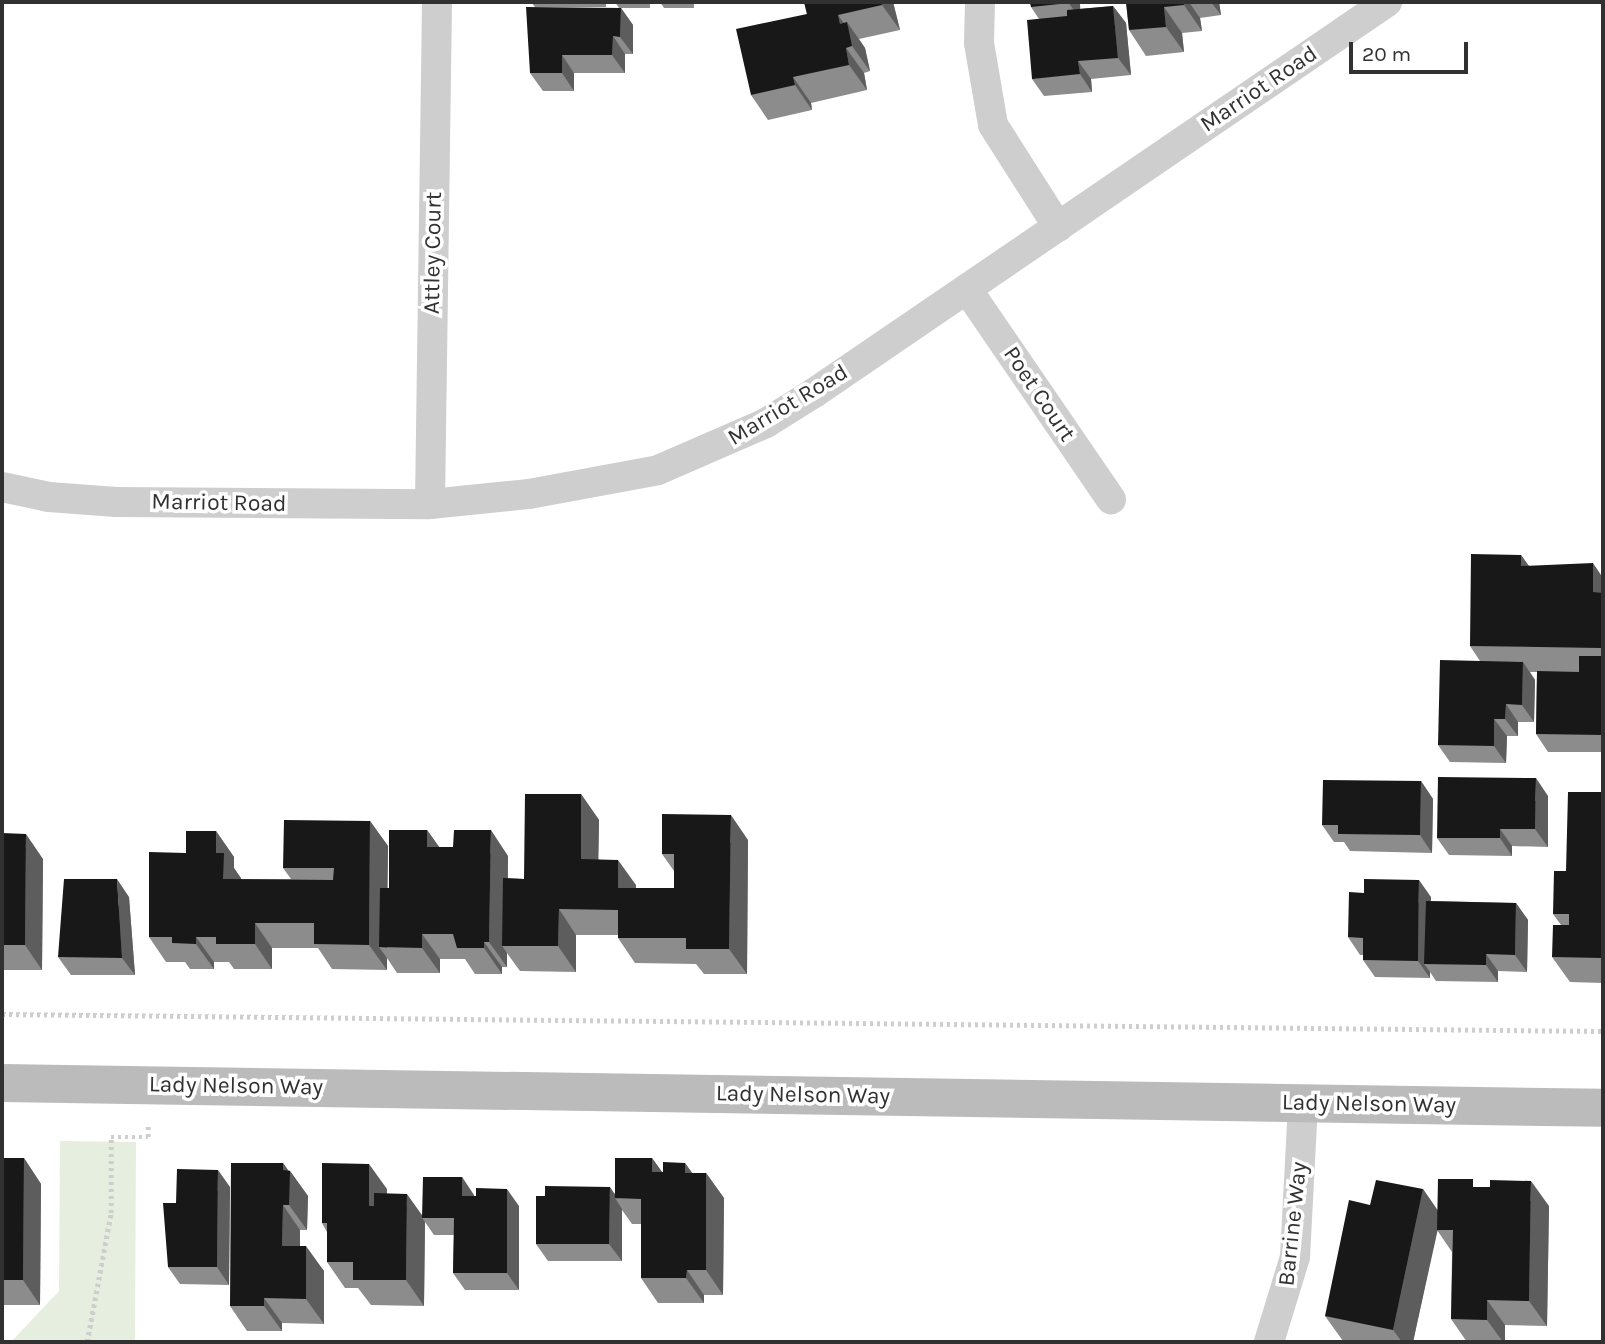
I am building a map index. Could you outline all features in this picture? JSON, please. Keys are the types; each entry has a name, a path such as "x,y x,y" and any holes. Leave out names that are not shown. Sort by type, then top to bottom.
{"street":[{"name":"Attley Court","path":"430,504 437,2"},
{"path":"980,2 979,43 993,125 1058,227"},
{"name":"Marriot Road","path":"2,487 49,498 116,502 430,504 601,484 658,470 766,423 1387,2"},
{"name":"Poet Court","path":"967,289 1111,499"},
{"name":"Lady Nelson Way","path":"2,1083 1603,1108"},
{"name":"Barrine Way","path":"1269,1342 1295,1257 1303,1103"}],"path":[{"path":"2,1014 1603,1031"},
{"path":"87,1342 111,1213 111,1137 148,1137 149,1084"}],"green space":[{"path":"60,1141 136,1142 135,1342 11,1342 59,1291"}],"building":[{"path":"804,2 882,2 882,5 838,15 840,24 847,22 852,46 846,48 849,65 793,77 795,85 751,95 736,29 807,14"},
{"path":"1030,2 1068,2 1069,3 1031,7"},
{"path":"1126,2 1184,2 1184,5 1164,7 1166,27 1129,30"},
{"path":"1113,6 1118,58 1078,61 1080,74 1032,79 1027,20 1067,16 1067,10"},
{"path":"526,7 621,8 620,37 613,36 612,55 562,55 562,73 530,73"},
{"path":"1471,554 1521,555 1521,566 1593,563 1593,592 1602,593 1601,648 1470,646"},
{"path":"1579,656 1603,656 1603,735 1536,734 1537,671 1579,672"},
{"path":"1440,660 1523,662 1522,705 1506,704 1505,719 1494,719 1494,746 1438,745"},
{"path":"1438,777 1536,778 1535,829 1500,829 1500,838 1437,838"},
{"path":"1323,780 1421,781 1420,835 1338,834 1338,825 1322,825"},
{"path":"1568,792 1603,792 1603,958 1552,957 1553,925 1569,925 1569,914 1553,914 1554,871 1566,871"},
{"path":"525,794 581,794 581,859 618,860 618,888 674,888 674,854 662,854 662,814 731,815 729,949 686,949 686,938 618,938 618,910 559,909 558,946 502,946 503,878 524,879"},
{"path":"284,820 370,821 369,945 314,944 314,923 255,923 255,944 216,944 216,937 196,937 196,944 172,943 172,937 149,937 149,852 186,853 186,831 216,831 216,853 224,853 223,879 333,880 334,868 283,868"},
{"path":"389,830 427,830 427,847 453,847 454,830 491,830 489,942 484,942 484,948 457,948 453,934 422,934 422,948 379,947 380,888 389,888"},
{"path":"2,833 26,834 25,945 2,945"},
{"path":"64,879 117,879 122,958 58,957"},
{"path":"1364,879 1419,880 1418,961 1363,960 1363,938 1348,937 1349,892 1364,893"},
{"path":"1426,901 1516,903 1515,955 1486,954 1486,965 1424,964"},
{"path":"2,1158 24,1158 23,1280 2,1280"},
{"path":"615,1158 652,1158 652,1172 663,1172 663,1162 685,1163 685,1173 706,1173 706,1270 687,1270 686,1278 641,1278 641,1199 615,1198"},
{"path":"231,1163 283,1163 283,1170 290,1171 289,1205 283,1205 282,1246 306,1246 306,1299 264,1298 264,1306 230,1306"},
{"path":"322,1163 369,1164 369,1206 374,1206 374,1193 407,1194 406,1280 353,1280 353,1262 327,1262 327,1223 322,1223"},
{"path":"177,1169 218,1170 217,1267 168,1267 163,1203 176,1203"},
{"path":"423,1177 462,1177 462,1196 476,1196 476,1188 507,1189 507,1273 453,1273 454,1218 422,1218"},
{"path":"1438,1179 1473,1179 1473,1187 1490,1187 1490,1180 1531,1181 1529,1301 1487,1300 1487,1320 1451,1319 1453,1230 1437,1230"},
{"path":"1376,1180 1423,1189 1393,1330 1325,1316 1349,1200 1370,1205"},
{"path":"545,1186 610,1187 609,1244 536,1244 536,1196 545,1196"}]}
